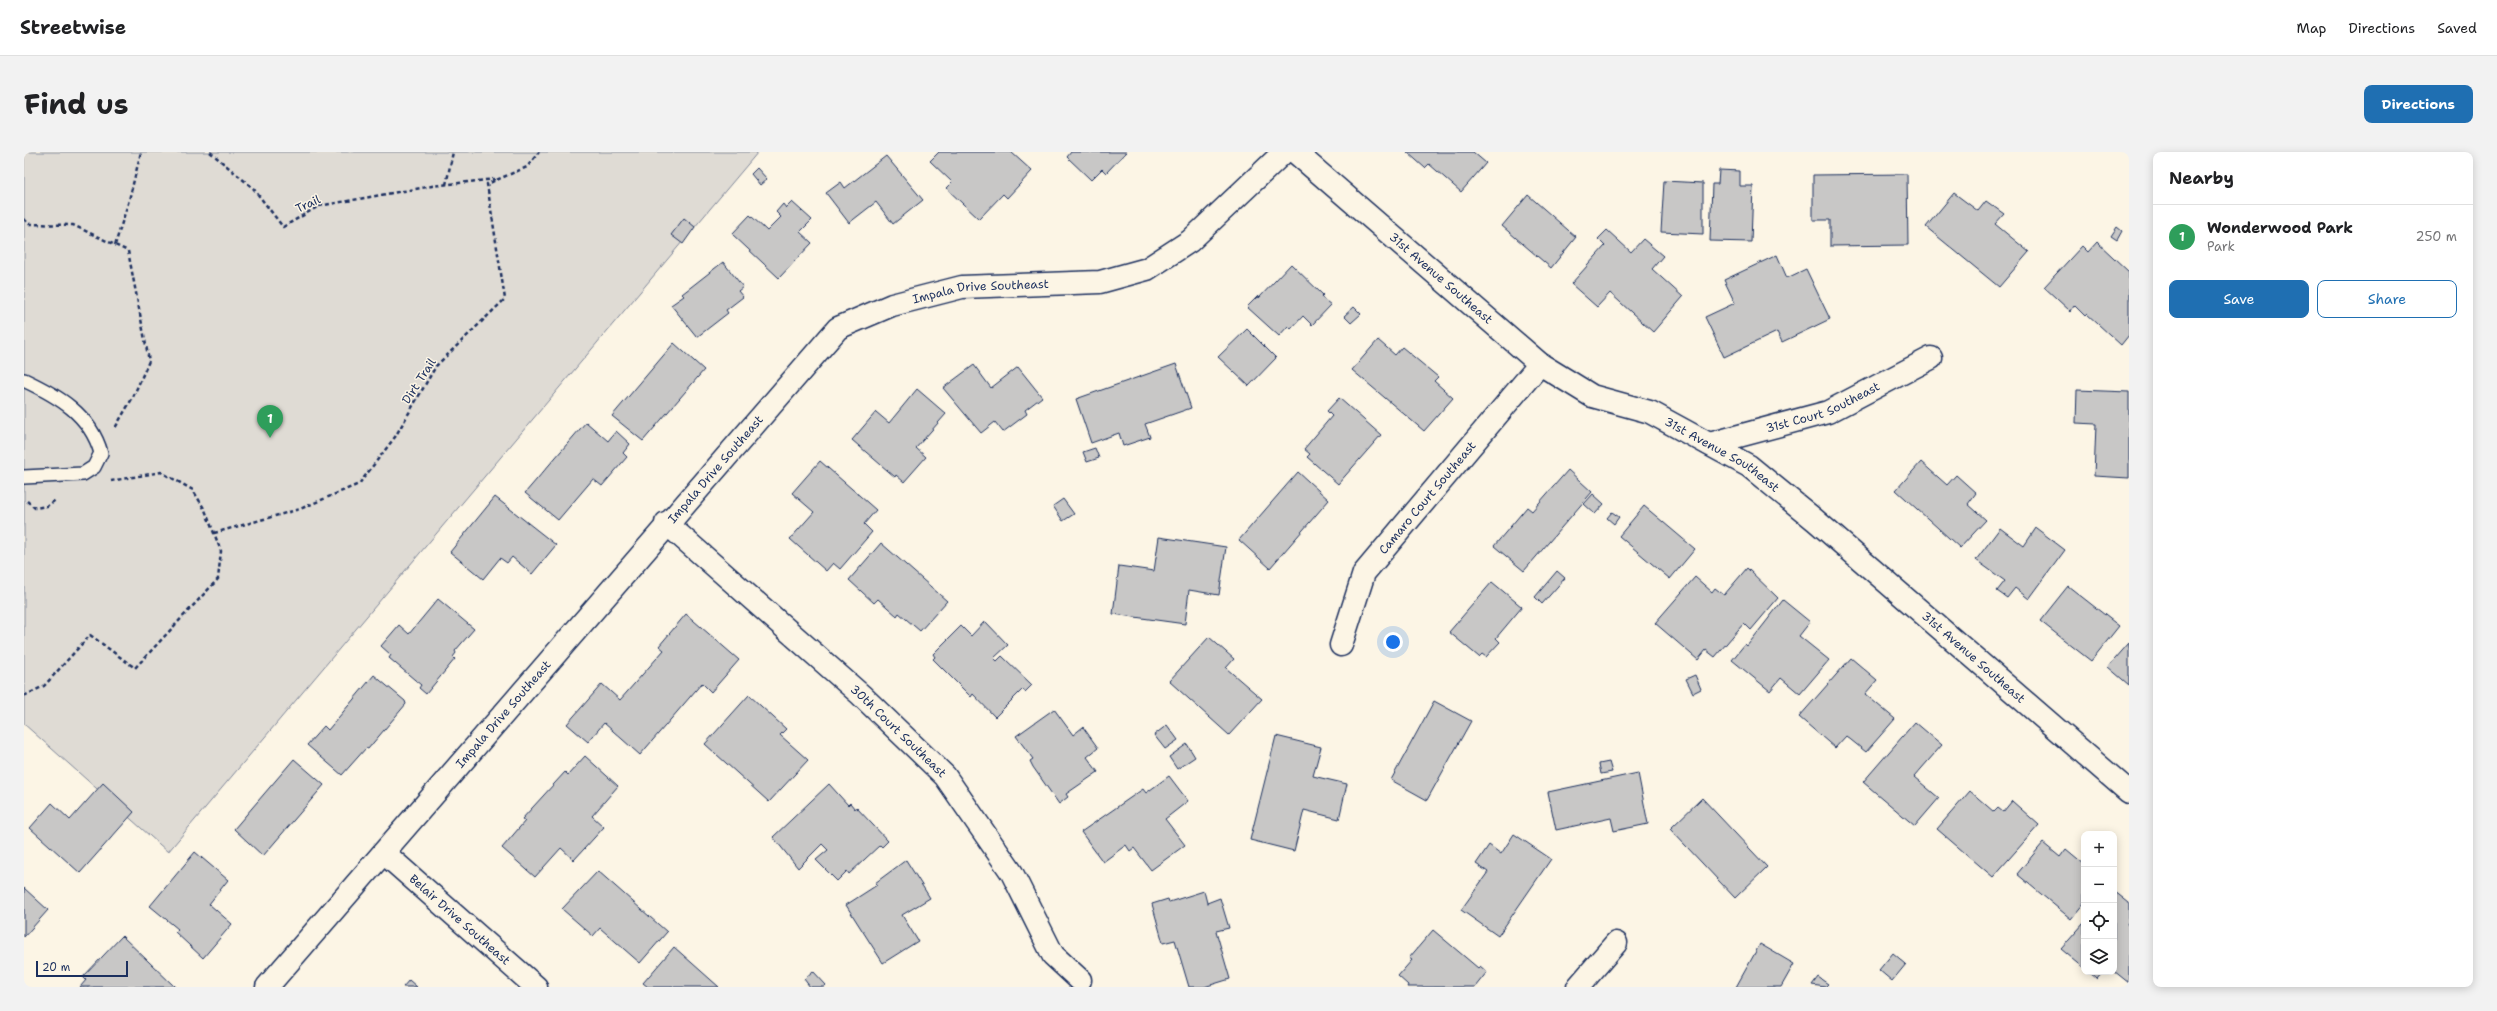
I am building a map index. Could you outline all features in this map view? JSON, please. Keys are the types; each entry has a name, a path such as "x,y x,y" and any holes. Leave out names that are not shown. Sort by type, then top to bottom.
{"street":[{"name":"Impala Drive Southeast","path":"267,987 666,524 838,328 892,305 962,288 1100,282 1147,269 1190,241 1284,152"},
{"name":"31st Avenue Southeast","path":"1295,152 1540,364 1592,396 1650,412 1749,466 1815,520 2129,792"},
{"name":"31st Court Southeast","path":"1709,444 1828,412 1931,358"},
{"name":"Camaro Court Southeast","path":"1341,645 1364,573 1445,474 1540,364"},
{"name":"30th Court Southeast","path":"666,524 861,695 945,776 1012,873 1052,955 1080,980"},
{"name":"Belair Drive Southeast","path":"384,853 536,987"},
{"path":"1578,987 1616,943"}],"lane":[{"path":"24,380 50,393 73,408 97,438 101,453 94,467 83,474 24,477"}],"path":[{"path":"115,245 130,200 141,152"},
{"name":"Trail","path":"210,152 253,188 284,227 320,206 446,185 499,179"},
{"path":"446,185 453,152"},
{"name":"Dirt Trail","path":"214,533 300,509 359,484 395,437 436,366 504,299 487,184 527,167 539,152"},
{"path":"24,220 28,224 72,225 128,251 149,361 133,398 101,453"},
{"path":"24,696 44,686 90,636 135,668 218,579 222,552 193,490 161,472 138,478 108,481"},
{"path":"24,496 35,508 47,506 63,494"}],"shaded area":[{"path":"24,152 758,152 168,852 24,724"}],"building":[{"path":"939,152 1011,152 1032,171 1007,198 1003,194 979,219 946,188 952,182 930,161"},
{"path":"1071,152 1126,152 1106,173 1102,169 1091,180 1067,157"},
{"path":"1407,152 1473,152 1486,163 1461,192 1429,164 1425,168"},
{"path":"886,156 923,200 893,224 876,202 849,223 826,193 841,182 845,188"},
{"path":"757,168 767,179 760,185 751,174"},
{"path":"1719,170 1740,171 1740,186 1753,186 1751,242 1710,241 1712,184 1718,184"},
{"path":"1907,174 1908,245 1830,246 1830,220 1813,220 1813,175"},
{"path":"1664,181 1703,183 1703,234 1661,232"},
{"path":"1954,193 1978,211 1986,201 2004,214 1995,224 2029,252 1999,287 1926,227"},
{"path":"1528,195 1576,237 1551,268 1502,226"},
{"path":"792,202 812,220 800,232 812,243 779,278 732,234 750,215 767,231 781,217 776,212 783,204 786,208"},
{"path":"684,218 695,227 683,244 671,235"},
{"path":"2117,227 2122,231 2117,240 2111,236"},
{"path":"1607,230 1631,252 1643,239 1663,256 1652,269 1683,297 1653,332 1610,293 1597,307 1571,284 1605,246 1598,239"},
{"path":"2097,242 2129,272 2129,335 2121,345 2087,314 2085,316 2074,305 2070,311 2044,287 2082,246 2088,252"},
{"path":"1777,255 1787,278 1806,269 1830,319 1782,342 1777,332 1724,357 1705,317 1735,303 1724,280"},
{"path":"723,262 743,287 738,291 743,297 726,310 728,313 697,337 671,305 684,296 682,294"},
{"path":"1291,264 1323,295 1321,297 1331,305 1312,325 1303,316 1291,329 1288,326 1279,336 1247,307 1258,296 1259,298"},
{"path":"1354,307 1361,314 1351,323 1344,316"},
{"path":"1247,329 1276,358 1249,386 1218,357"},
{"path":"1378,340 1395,355 1402,347 1438,377 1434,381 1453,398 1424,431 1352,370"},
{"path":"674,343 704,370 643,441 612,416"},
{"path":"1176,364 1191,408 1145,424 1150,437 1123,446 1119,433 1091,443 1076,399"},
{"path":"974,365 991,388 1018,367 1042,397 1025,410 1027,414 1003,432 995,422 981,433 943,388"},
{"path":"917,389 946,414 916,448 926,457 904,482 896,475 895,477 852,440 876,412 889,423"},
{"path":"2077,390 2129,392 2129,478 2094,476 2096,424 2076,423"},
{"path":"1339,398 1381,435 1338,484 1307,457 1310,454 1304,449 1332,416 1327,411"},
{"path":"586,422 608,441 616,431 630,444 623,453 627,457 602,486 593,479 558,520 525,493"},
{"path":"1095,448 1099,458 1087,462 1083,452"},
{"path":"820,461 876,510 864,524 872,532 840,569 833,563 826,571 790,539 814,512 792,493"},
{"path":"1921,462 1947,485 1956,475 1976,493 1968,504 1986,520 1960,548 1896,490"},
{"path":"1568,470 1592,492 1524,571 1494,546 1527,507 1532,511"},
{"path":"1298,472 1329,500 1270,568 1239,540"},
{"path":"1593,494 1604,504 1595,514 1584,504"},
{"path":"495,497 556,545 532,574 512,557 507,563 500,558 483,579 450,552"},
{"path":"1063,499 1074,514 1063,521 1053,506"},
{"path":"1644,506 1695,549 1670,579 1619,536"},
{"path":"1612,512 1619,517 1614,524 1607,518"},
{"path":"2000,528 2024,546 2036,528 2065,550 2029,599 2015,588 2007,598 1997,591 2005,581 1976,560"},
{"path":"1159,537 1226,547 1219,595 1189,590 1185,624 1113,614 1119,566 1154,571"},
{"path":"881,543 947,601 920,631 899,613 897,616 878,599 874,603 849,580"},
{"path":"1747,568 1778,598 1751,630 1744,623 1715,657 1706,650 1698,660 1655,623 1695,577 1712,592 1715,588 1724,595"},
{"path":"1557,571 1565,578 1542,604 1535,597"},
{"path":"1492,582 1522,607 1496,638 1500,642 1486,657 1482,654 1479,657 1449,632"},
{"path":"2068,586 2119,626 2091,661 2040,621"},
{"path":"438,599 474,629 455,651 456,653 453,657 455,659 426,694 419,688 421,685 389,658 391,655 381,646 399,625 409,634"},
{"path":"1783,600 1810,622 1799,636 1829,660 1800,694 1781,678 1770,691 1732,660 1745,644 1747,646"},
{"path":"686,614 739,660 711,692 702,683 640,755 604,723 588,742 567,724 602,684 620,700 664,650 659,646"},
{"path":"985,621 1008,645 994,658 997,661 1002,656 1032,685 1025,692 1023,689 995,717 973,694 971,697 933,659 935,657 933,654 961,626 971,636"},
{"path":"1209,637 1234,659 1226,668 1262,699 1229,735 1169,681"},
{"path":"2129,643 2129,685 2108,667"},
{"path":"1851,658 1877,680 1865,694 1895,719 1866,752 1846,736 1835,748 1799,717"},
{"path":"374,675 405,701 406,704 368,749 366,748 342,775 307,745 324,726 328,730"},
{"path":"1695,675 1701,689 1693,693 1686,679"},
{"path":"749,695 786,729 780,735 808,760 769,802 705,744"},
{"path":"1434,701 1471,721 1427,800 1391,780"},
{"path":"1054,709 1073,735 1083,727 1098,748 1087,757 1098,772 1066,794 1068,797 1059,804 1033,767 1030,761 1033,759 1016,736"},
{"path":"1915,722 1942,745 1914,777 1939,798 1915,826 1863,782"},
{"path":"1167,725 1178,740 1165,749 1154,735"},
{"path":"1276,736 1321,747 1313,776 1347,784 1339,819 1304,810 1294,851 1250,840"},
{"path":"1187,744 1195,757 1177,769 1169,757"},
{"path":"585,756 618,786 592,816 604,827 574,860 561,848 535,877 502,848 525,821 522,819 565,772 568,775"},
{"path":"294,759 324,785 263,856 234,829"},
{"path":"1609,762 1612,772 1601,774 1599,764"},
{"path":"1638,773 1648,824 1614,831 1611,818 1556,830 1548,792"},
{"path":"1169,776 1188,801 1165,819 1185,845 1151,870 1134,848 1130,851 1126,845 1103,862 1081,832 1143,789 1146,793"},
{"path":"103,783 134,812 80,873 30,828 52,803 70,820"},
{"path":"829,784 848,805 850,803 855,809 856,807 888,841 882,847 880,845 849,874 847,871 837,881 816,860 828,850 822,844 798,868 773,837"},
{"path":"1970,791 1994,812 1998,808 2003,812 2012,801 2039,825 1993,877 1937,829"},
{"path":"1702,798 1767,867 1735,898 1670,829"},
{"path":"1514,834 1551,859 1498,936 1461,910 1488,872 1476,864 1489,845 1501,854"},
{"path":"2043,843 2060,857 2066,849 2081,862 2081,907 2071,919 2017,874"},
{"path":"195,852 228,880 209,904 232,924 203,958 175,932 178,929 150,906"},
{"path":"906,860 930,898 902,915 918,941 883,963 846,905 877,885 875,883"},
{"path":"598,871 667,932 640,963 600,928 593,936 562,909"},
{"path":"24,888 48,910 24,937"},
{"path":"1204,891 1207,903 1220,898 1229,928 1216,931 1230,979 1204,987 1189,987 1175,940 1163,943 1152,904 1168,899 1169,902"},
{"path":"2117,893 2129,903 2129,921 2127,924 2129,926 2129,983 2117,973"},
{"path":"2081,926 2081,966 2061,949"},
{"path":"1433,930 1478,968 1480,966 1487,972 1475,987 1407,987 1408,985 1398,976 1412,960 1409,958"},
{"path":"122,936 175,987 80,987 86,980 83,977"},
{"path":"1760,944 1794,964 1781,987 1736,987"},
{"path":"674,947 719,987 648,987 643,983"},
{"path":"1893,953 1906,964 1892,981 1879,970"},
{"path":"813,971 826,985 824,987 810,987 804,979"},
{"path":"2092,975 2100,975 2097,979"},
{"path":"1818,977 1828,984 1825,987 1812,985"},
{"path":"409,980 417,987 403,987"}],"place":[{"name":"Wonderwood Park","path":"270,438"}]}
